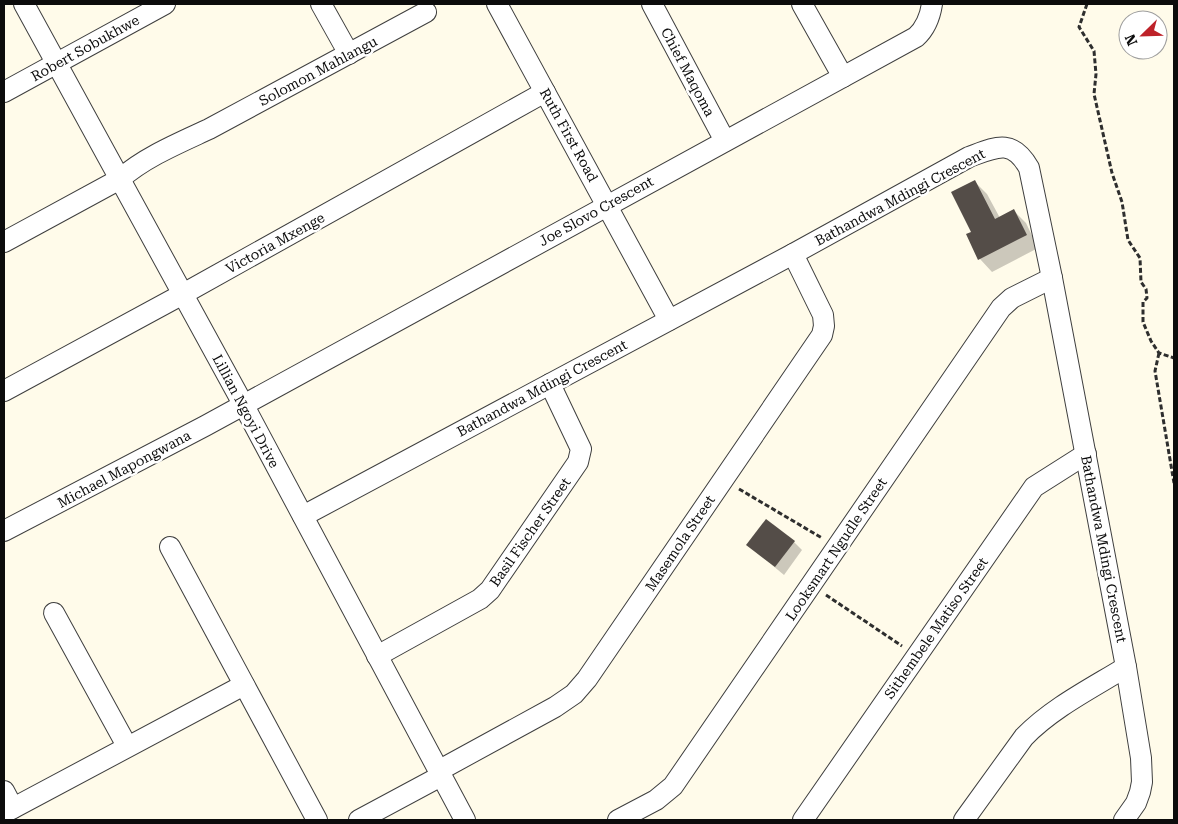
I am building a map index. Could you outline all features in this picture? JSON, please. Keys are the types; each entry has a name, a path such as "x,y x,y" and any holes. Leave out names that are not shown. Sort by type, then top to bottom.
{"street":[{"name":"Lillian Ngoyi Drive","path":"24,4 243,404 465,820"},
{"name":"Robert Sobukhwe","path":"4,92 165,4"},
{"path":"321,4 349,54"},
{"name":"Ruth First Road","path":"497,4 669,320"},
{"name":"Chief Maqoma","path":"652,4 725,141"},
{"path":"802,4 843,77"},
{"name":"Joe Slovo Crescent","path":"243,404 916,37 922,31 931,15 932,4"},
{"name":"Solomon Mahlangu","path":"4,242 120,179 135,167 426,12"},
{"name":"Victoria Mxenge","path":"4,391 183,294 545,92"},
{"name":"Bathandwa Mdingi Crescent","path":"303,516 793,254 968,158 1002,146 1014,149 1029,168 1052,278 1126,667 1141,758 1142,782 1136,803 1124,820"},
{"name":"Masemola Street","path":"359,820 555,707 574,694 587,679 822,335 824,326 823,315 793,254"},
{"name":"Looksmart Ngudle Street","path":"618,820 656,800 673,786 1001,308 1012,298 1052,278"},
{"name":"Basil Fischer Street","path":"377,656 480,599 490,590 578,462 581,449 550,384"},
{"name":"Michael Mapongwana","path":"4,531 243,404"},
{"name":"Sithembele Matiso Street","path":"803,820 1034,487 1086,454"},
{"path":"170,547 317,820"},
{"path":"54,613 128,746"},
{"path":"964,820 1018,745 1034,727 1126,667"},
{"path":"7,804 128,746 244,685"}],"path":[{"path":"1087,4 1078,27 1094,51 1096,74 1094,94 1112,173 1122,202 1128,240 1140,258 1141,282 1146,289 1147,298 1142,302 1143,322 1151,341 1159,353 1174,358"},
{"path":"1159,353 1155,371 1174,483"},
{"path":"723,480 836,548"},
{"path":"811,585 917,656"}],"building":[{"path":"975,180 995,219 1014,209 1027,235 978,260 966,234 971,232 951,192"},
{"path":"766,519 795,541 775,567 746,545"}]}
